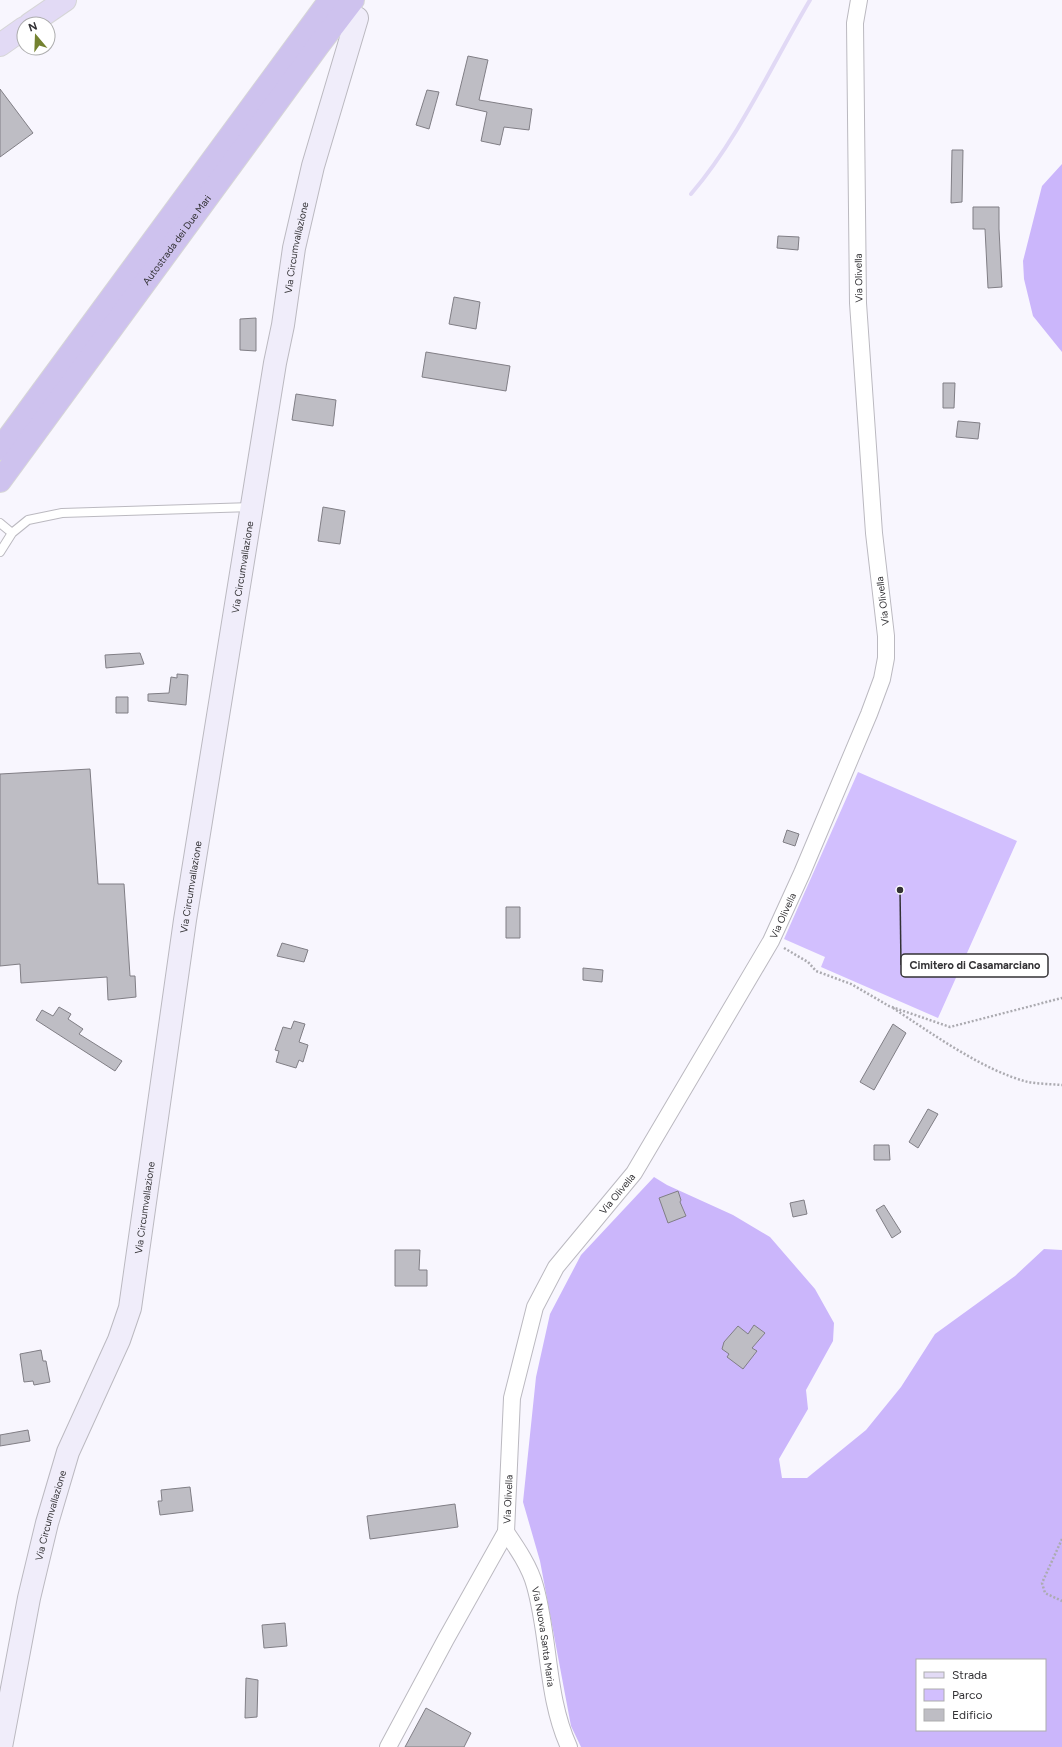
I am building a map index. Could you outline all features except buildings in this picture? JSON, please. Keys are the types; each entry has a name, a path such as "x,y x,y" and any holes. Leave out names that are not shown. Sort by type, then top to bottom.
{"highway":[{"name":"Autostrada dei Due Mari","path":"0,449 330,0"},
{"name":"Autostrada dei Due Mari","path":"0,481 318,46 355,9"}],"main road":[{"path":"42,16 65,0"},
{"path":"0,45 16,34"}],"street":[{"name":"Via Olivella","path":"388,1747 506,1532 512,1398 535,1307 556,1267 634,1173 771,941 802,873 869,714 882,679 886,658 886,636 874,533 858,303 855,24 859,0"},
{"name":"Via Circumvallazione","path":"1,1747 29,1598 46,1523 68,1452 119,1340 130,1308 185,920 275,363 283,325 294,248 313,166 355,9"},
{"name":"Via Nuova Santa Maria","path":"506,1532 518,1550 534,1584 545,1630 556,1711 569,1747"}],"lane":[{"path":"0,552 12,533 28,520 62,513 252,507"},
{"path":"0,523 12,533"}],"path":[{"path":"771,941 808,962 816,971 851,984 889,1006 938,1038 992,1068 1028,1082 1062,1085"},
{"path":"889,1006 950,1027 1062,998"},
{"path":"1062,1540 1042,1583 1045,1594 1062,1601"}],"green space":[{"path":"858,772 1017,841 938,1018 821,967 825,957 784,939"}],"shaded area":[{"path":"1062,164 1062,352 1033,316 1024,279 1023,261 1042,186"},
{"path":"654,1177 667,1185 733,1215 770,1237 815,1289 834,1323 833,1341 806,1390 808,1409 779,1459 782,1478 807,1478 866,1430 901,1387 935,1334 1015,1276 1044,1249 1062,1250 1062,1747 581,1747 571,1726 540,1561 523,1502 536,1377 550,1314 581,1255"}],"waterway":[{"path":"691,194 740,125 810,0"}],"place":[{"name":"Cimitero di Casamarciano","path":"900,890"}]}
